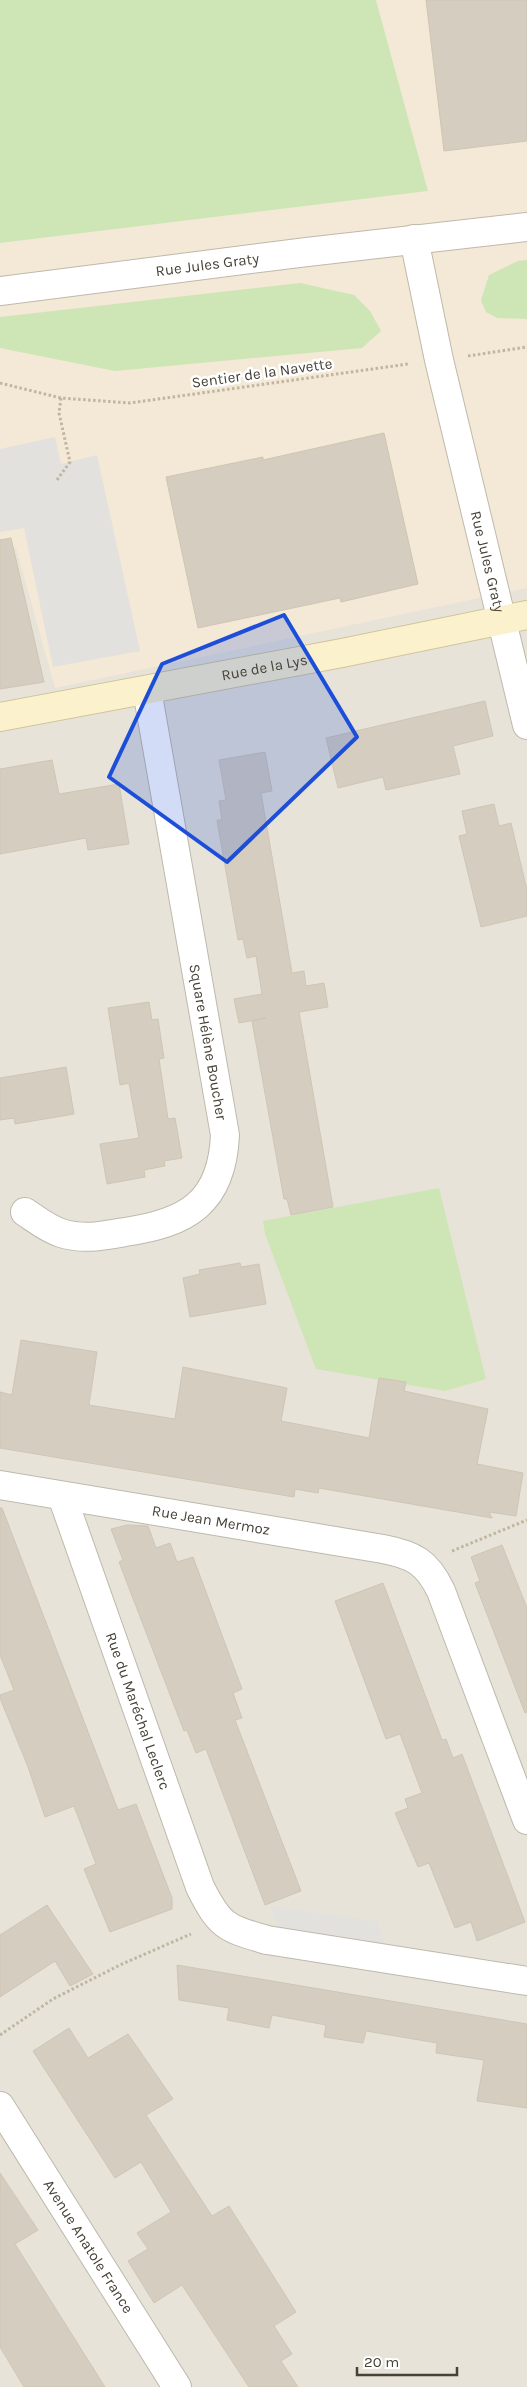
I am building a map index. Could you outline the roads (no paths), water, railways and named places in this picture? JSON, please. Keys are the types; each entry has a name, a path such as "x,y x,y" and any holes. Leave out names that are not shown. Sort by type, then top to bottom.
{"main road":[{"name":"Rue de la Lys","path":"0,717 515,618"}],"street":[{"name":"Rue Jules Graty","path":"0,291 414,239 527,227"},
{"name":"Rue Jules Graty","path":"414,239 439,360 515,618 527,725"},
{"name":"Square Hélène Boucher","path":"25,1212 46,1226 74,1236 90,1238 158,1227 176,1221 190,1212 204,1199 214,1184 221,1168 225,1135 147,690"},
{"name":"Rue Jean Mermoz","path":"0,1485 383,1548 404,1553 421,1562 434,1575 441,1591 527,1820"},
{"name":"Rue du Maréchal Leclerc","path":"62,1496 200,1887 220,1922 240,1932 267,1940 527,1981"},
{"name":"Avenue Anatole France","path":"0,2106 177,2387"}]}
